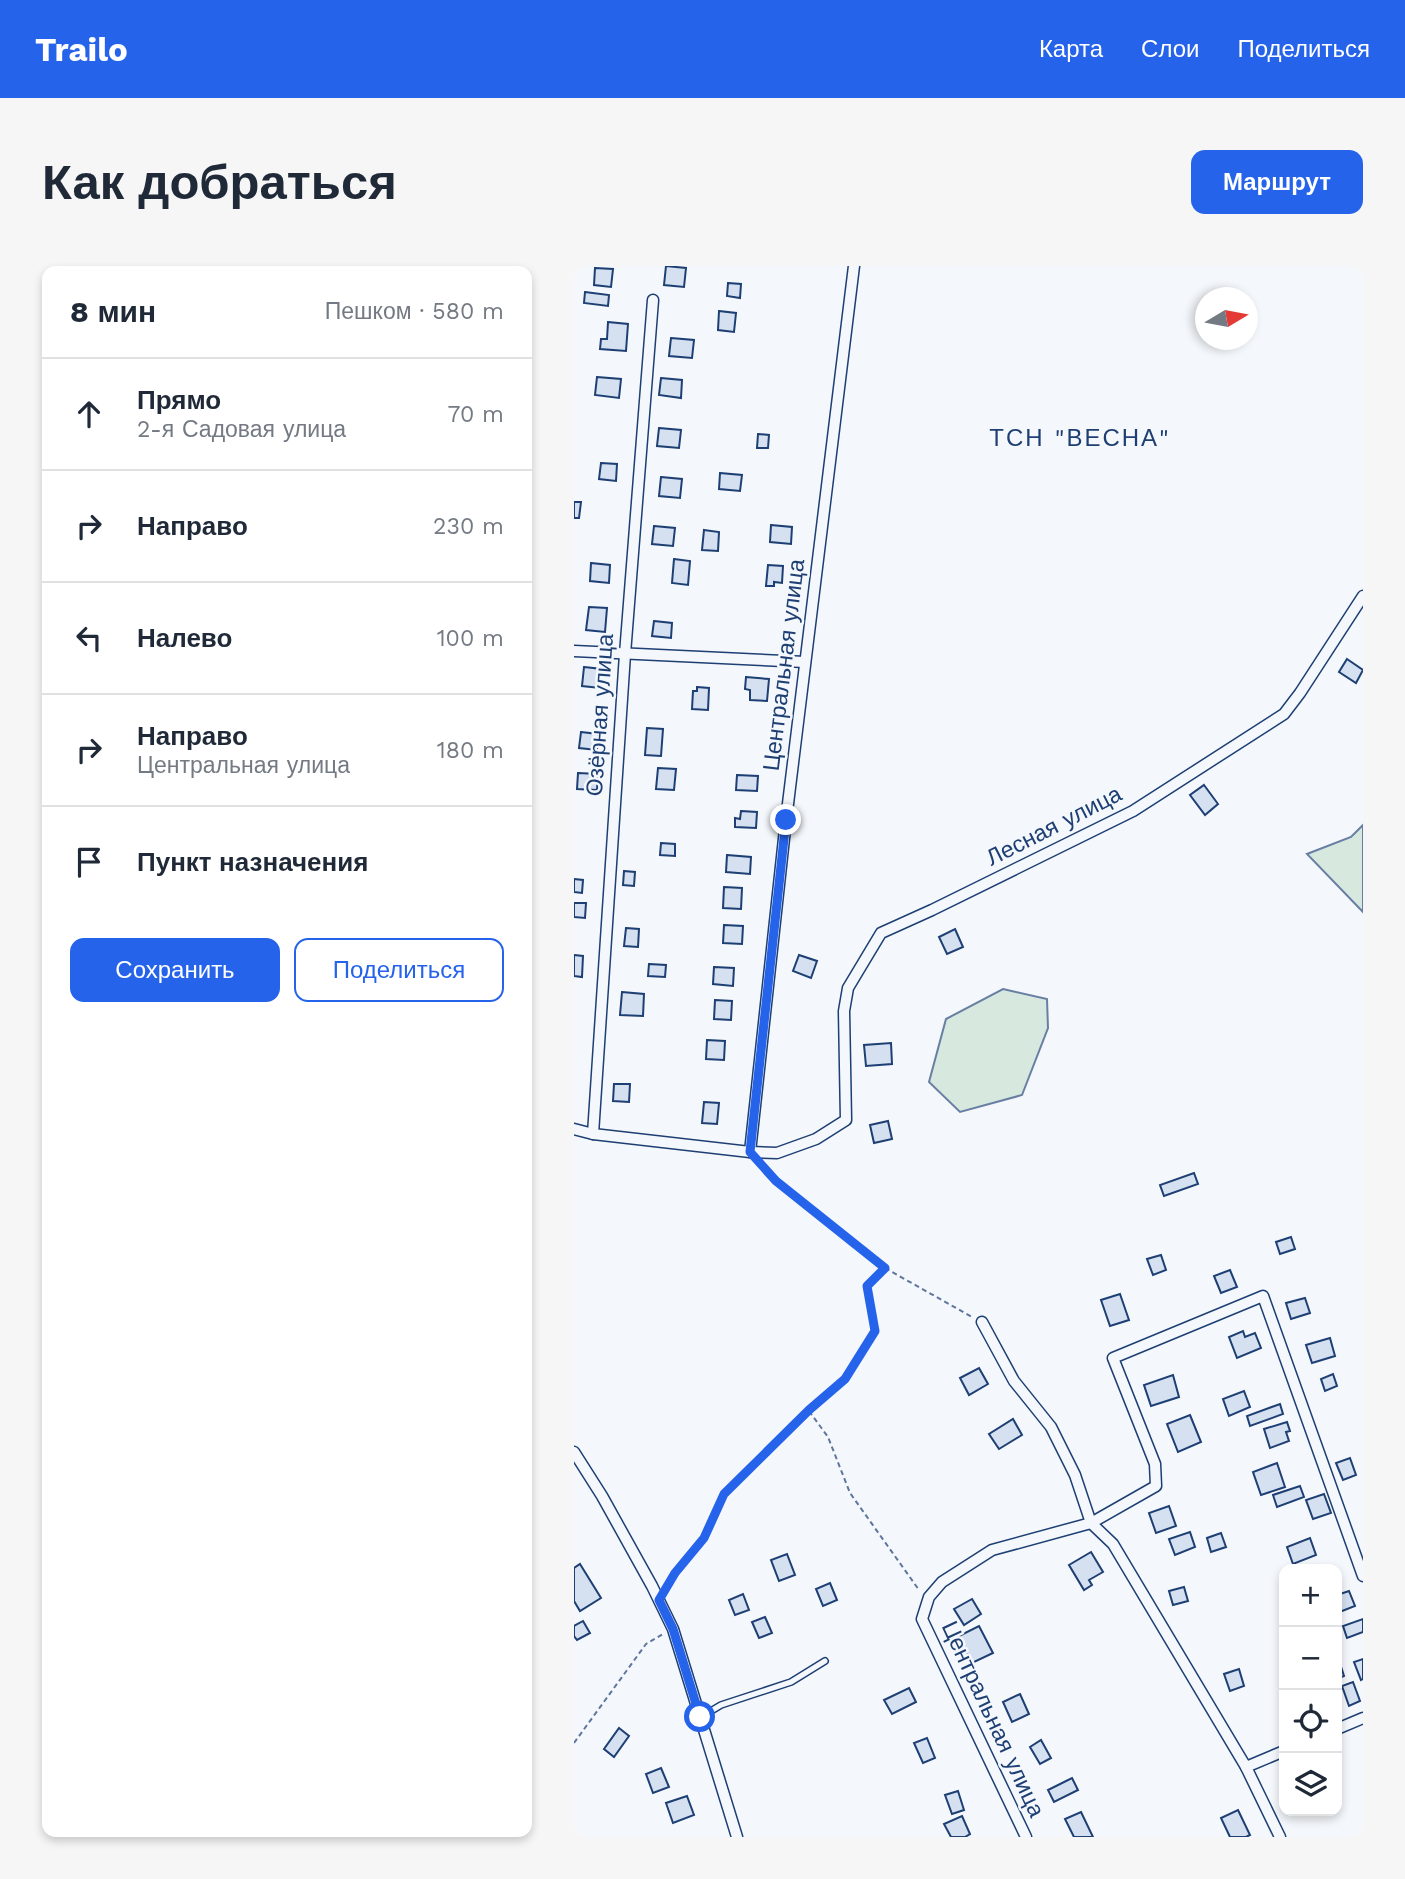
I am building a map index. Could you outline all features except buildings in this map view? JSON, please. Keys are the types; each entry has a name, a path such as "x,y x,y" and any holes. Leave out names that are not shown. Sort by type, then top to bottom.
{"street":[{"name":"Центральная улица","path":"750,1152 805,662 854,266"},
{"name":"Озёрная улица","path":"593,1134 625,654 653,300"},
{"name":"Лесная улица","path":"750,1152 777,1153 816,1139 846,1120 844,1011 848,988 881,933 1133,811 1284,714 1363,596"},
{"path":"574,652 805,662"},
{"path":"574,1129 593,1134 750,1152"},
{"path":"928,1603 929,1597 942,1581 992,1550 1091,1523 1156,1486 1156,1464 1113,1358 1263,1296 1363,1576"},
{"path":"982,1322 1014,1381 1051,1427 1075,1475 1091,1523 1113,1544 1245,1767 1280,1837"},
{"path":"574,1452 602,1496 673,1629 737,1837"},
{"name":"Центральная улица","path":"928,1603 922,1619 1026,1837"},
{"path":"1342,1727 1363,1718"},
{"path":"1245,1767 1279,1753"}],"lane":[{"path":"700,1717 721,1705 791,1682 825,1661"}],"path":[{"path":"750,1152 776,1181 885,1268 982,1322"},
{"path":"659,1600 675,1573 704,1538 724,1494 809,1410 845,1379 875,1331 867,1286 885,1268"},
{"path":"809,1410 828,1437 850,1493 928,1603"},
{"path":"574,1744 646,1644 673,1629"}],"shaded area":[{"path":"1363,825 1363,912 1307,854 1351,837"},
{"path":"1003,989 1047,999 1048,1028 1022,1095 960,1112 929,1082 946,1019"}],"district":[{"name":"ТСН \"ВЕСНА\"","path":"1080,438"}],"route":[{"path":"700,1717 673,1629 659,1600 675,1573 704,1538 724,1494 809,1410 845,1379 875,1331 867,1286 885,1268 776,1181 750,1152 786,820"}]}
